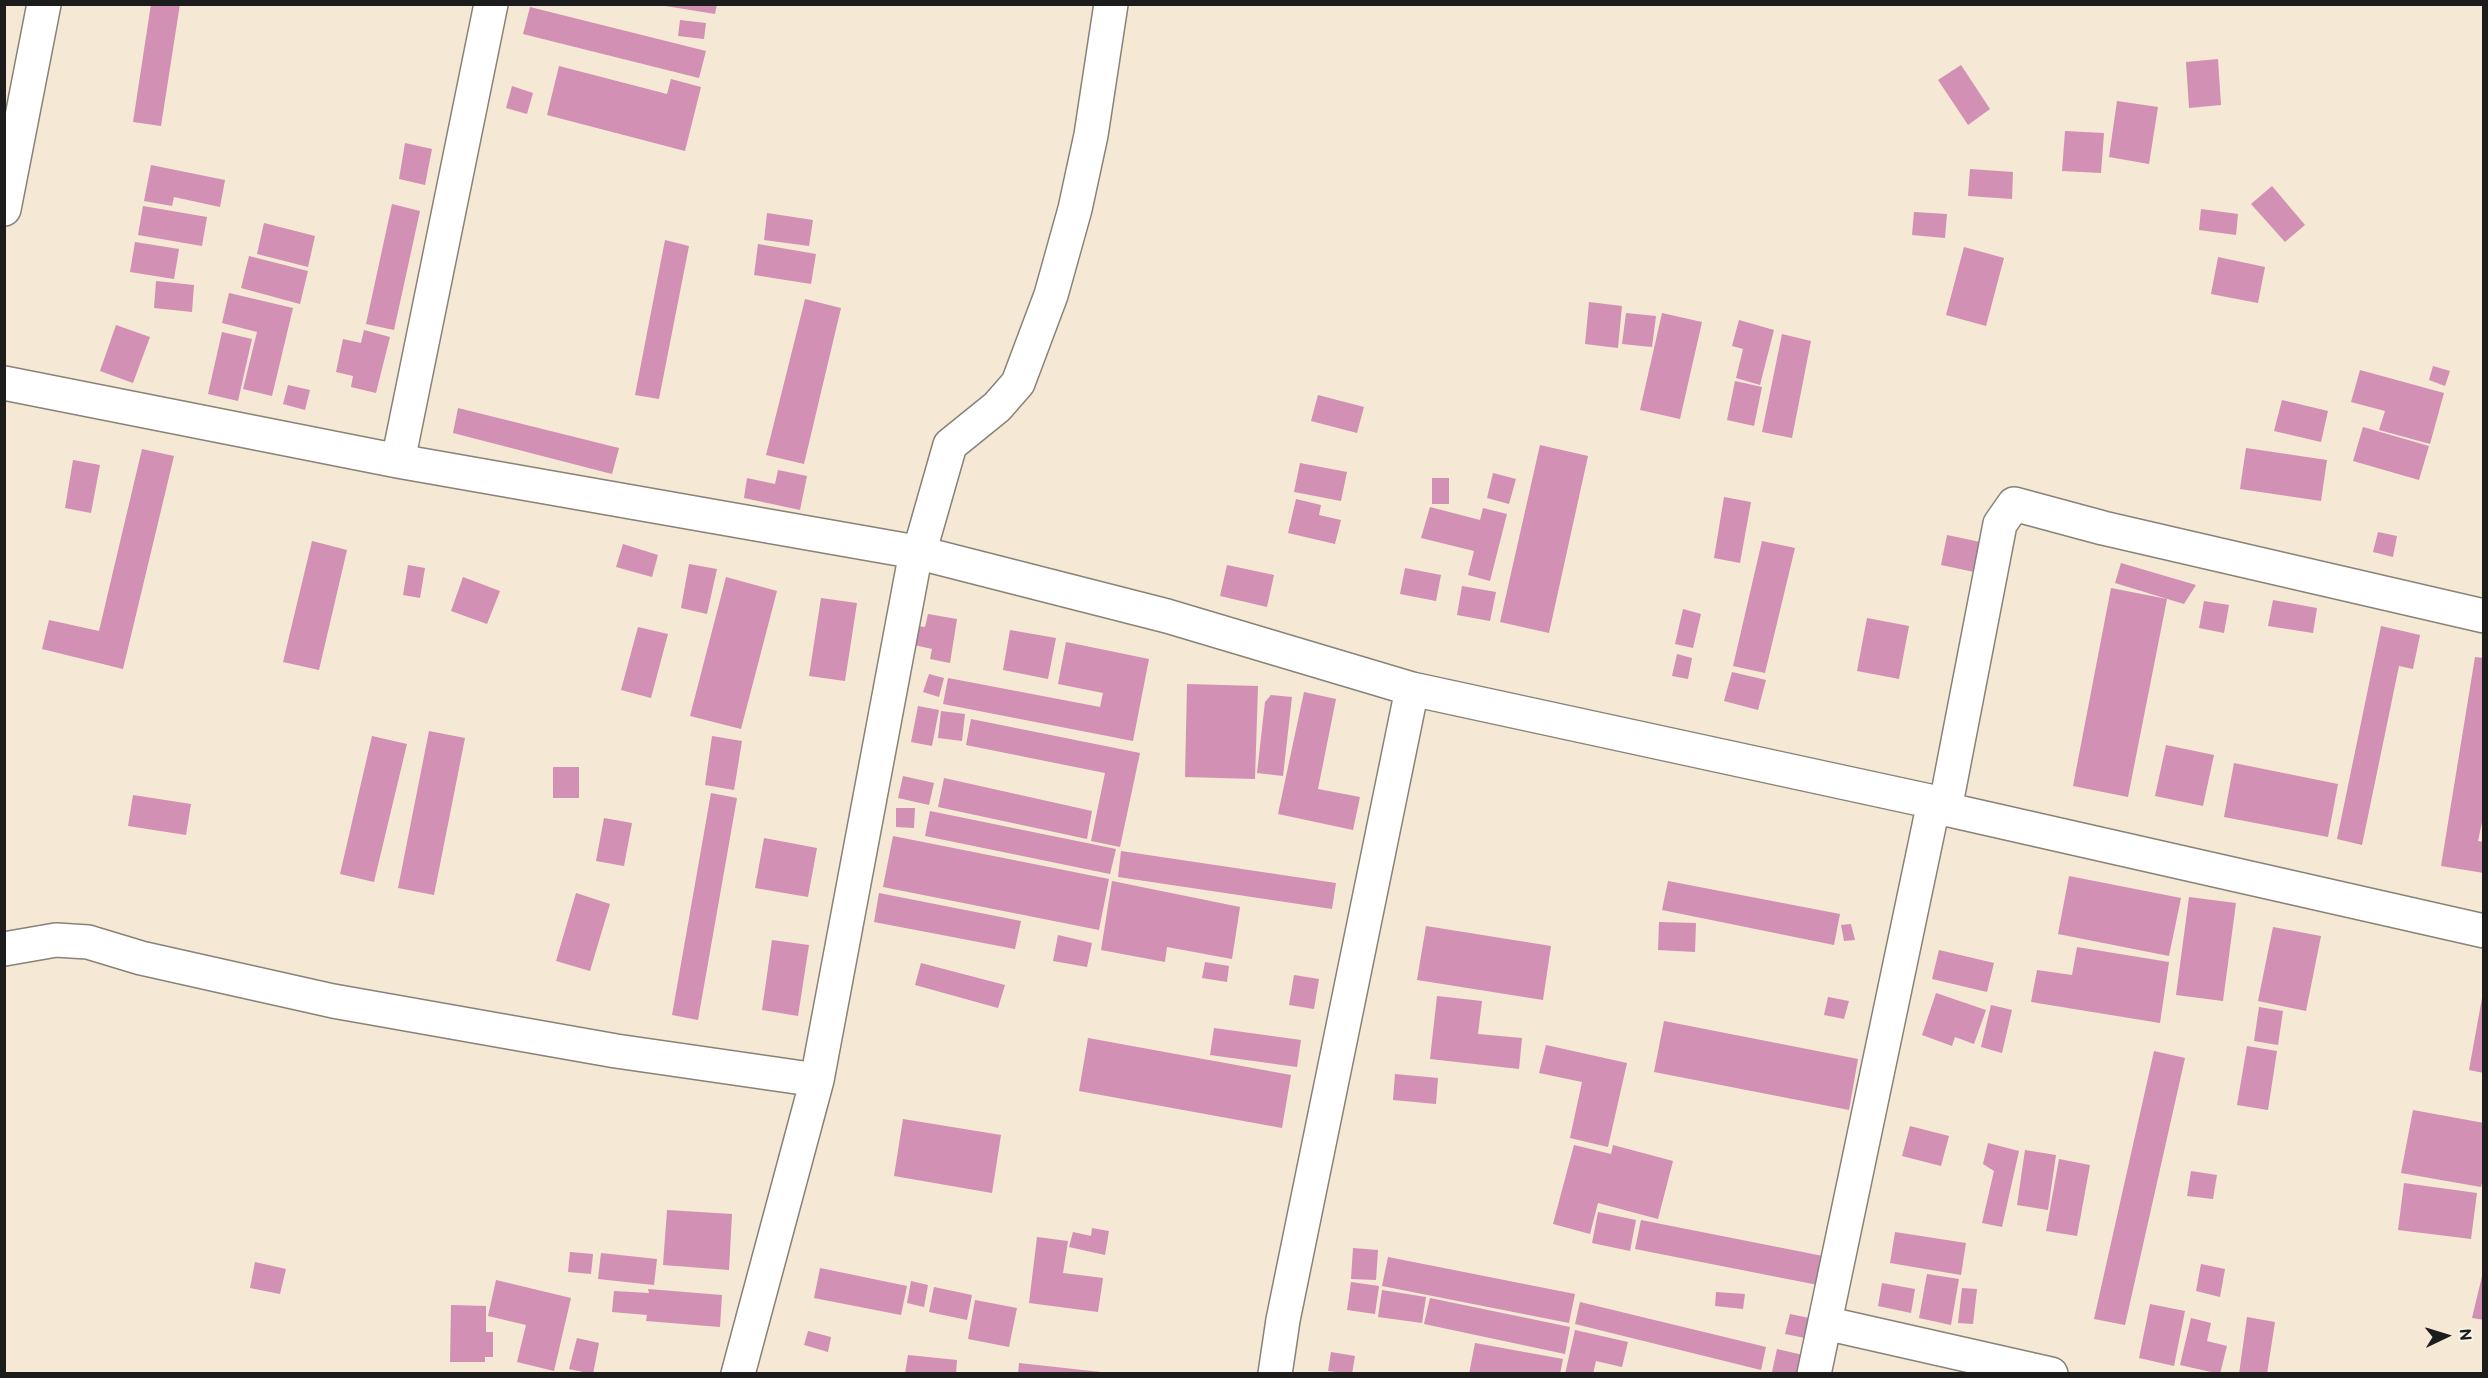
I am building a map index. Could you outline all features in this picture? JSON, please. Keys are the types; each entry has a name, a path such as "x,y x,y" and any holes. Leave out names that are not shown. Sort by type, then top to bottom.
{"street":[{"path":"4,209 44,4"},
{"path":"398,461 491,4"},
{"path":"738,1374 817,1080 916,552 922,543 950,445 997,406 1018,383 1051,295 1075,209 1091,135 1111,4"},
{"path":"4,383 398,461 916,552 1167,616 1412,689 1939,806 2484,931"},
{"path":"1814,1374 2000,524 2014,504 2103,528 2484,616"},
{"path":"1275,1374 1283,1320 1412,689"},
{"path":"4,949 56,940 88,942 141,958 333,1001 616,1051 817,1080"},
{"path":"1825,1323 2050,1374"}],"building":[{"path":"151,4 180,4 161,126 133,122"},
{"path":"653,4 717,4 715,14"},
{"path":"530,7 706,51 699,78 523,34"},
{"path":"680,20 706,23 704,39 678,36"},
{"path":"2218,59 2221,105 2189,108 2186,62"},
{"path":"1961,65 1990,109 1968,125 1938,80"},
{"path":"559,66 667,94 671,79 701,87 685,151 547,115"},
{"path":"512,86 533,93 527,114 506,108"},
{"path":"2117,101 2158,107 2149,164 2109,157"},
{"path":"2065,131 2104,133 2101,173 2062,171"},
{"path":"405,143 432,149 425,185 399,179"},
{"path":"151,165 225,180 220,207 174,197 172,206 144,201"},
{"path":"1970,169 2013,172 2012,199 1968,196"},
{"path":"2272,186 2305,225 2285,242 2251,204"},
{"path":"392,204 420,211 394,330 366,324"},
{"path":"143,206 207,217 202,246 138,235"},
{"path":"2201,209 2238,214 2236,235 2199,230"},
{"path":"1914,212 1947,214 1945,238 1912,235"},
{"path":"767,213 813,220 809,246 764,240"},
{"path":"264,223 315,236 308,267 257,254"},
{"path":"665,240 689,246 659,399 635,395"},
{"path":"135,242 179,249 174,279 130,272"},
{"path":"758,244 816,254 811,284 754,275"},
{"path":"1964,247 2004,258 1986,326 1946,315"},
{"path":"249,256 308,271 300,304 241,288"},
{"path":"2218,257 2265,267 2258,303 2211,294"},
{"path":"156,281 194,285 192,312 154,308"},
{"path":"229,293 293,308 272,396 243,389 257,332 222,323"},
{"path":"805,299 841,308 804,464 766,455"},
{"path":"1589,302 1622,306 1618,348 1585,344"},
{"path":"1626,313 1656,316 1652,347 1622,344"},
{"path":"1662,313 1702,322 1680,419 1640,410"},
{"path":"1739,320 1774,330 1760,385 1736,378 1743,349 1732,346"},
{"path":"116,325 150,337 133,383 100,371"},
{"path":"364,330 390,337 376,393 351,387 353,376 336,372 343,339 361,343"},
{"path":"222,332 252,339 238,401 208,394"},
{"path":"1782,334 1811,341 1792,438 1762,432"},
{"path":"2433,366 2450,371 2445,386 2429,380"},
{"path":"2360,370 2444,393 2430,444 2379,430 2385,411 2351,402"},
{"path":"1735,381 1762,387 1754,426 1727,420"},
{"path":"288,385 310,390 305,410 283,404"},
{"path":"1318,395 1364,407 1357,433 1311,421"},
{"path":"2282,400 2328,411 2321,442 2274,431"},
{"path":"458,408 619,448 612,474 453,433"},
{"path":"2363,427 2429,446 2419,480 2353,461"},
{"path":"1540,445 1588,456 1549,633 1500,622"},
{"path":"2246,448 2327,460 2321,501 2240,489"},
{"path":"142,449 174,456 123,669 42,649 49,620 99,631"},
{"path":"73,460 100,465 91,513 65,508"},
{"path":"1300,463 1347,472 1341,501 1294,492"},
{"path":"778,470 807,476 800,510 744,498 747,478 775,484"},
{"path":"1493,473 1516,479 1509,504 1487,498"},
{"path":"1432,478 1449,478 1449,504 1432,504"},
{"path":"1724,497 1751,502 1740,563 1714,558"},
{"path":"1296,499 1321,505 1319,515 1341,520 1335,544 1288,533"},
{"path":"1430,507 1480,520 1483,508 1507,514 1490,581 1468,575 1474,551 1421,538"},
{"path":"2378,532 2397,536 2393,557 2373,552"},
{"path":"1947,535 1985,543 1979,573 1941,565"},
{"path":"312,541 347,550 319,670 283,662"},
{"path":"1762,541 1795,548 1765,673 1733,666"},
{"path":"623,544 658,555 652,577 616,567"},
{"path":"2121,563 2196,585 2184,604 2115,583"},
{"path":"689,564 717,569 707,614 681,608"},
{"path":"408,565 425,568 420,598 403,595"},
{"path":"1227,565 1274,575 1267,607 1220,596"},
{"path":"1405,568 1441,575 1436,601 1400,594"},
{"path":"463,577 500,591 487,624 451,611"},
{"path":"726,577 777,591 741,729 690,716"},
{"path":"1462,586 1496,592 1490,621 1457,615"},
{"path":"2111,588 2167,599 2128,797 2073,786"},
{"path":"821,598 857,603 845,681 809,676"},
{"path":"2273,600 2317,608 2313,633 2268,626"},
{"path":"2204,601 2229,605 2224,633 2199,628"},
{"path":"1683,609 1701,614 1693,648 1675,644"},
{"path":"928,614 957,619 950,663 930,659 932,649 914,645 917,626 925,627"},
{"path":"1867,618 1909,626 1899,679 1857,671"},
{"path":"2381,626 2420,635 2413,669 2399,666 2362,845 2337,839"},
{"path":"638,627 668,634 651,698 621,690"},
{"path":"1010,630 1056,638 1048,679 1003,670"},
{"path":"1066,642 1149,659 1133,741 943,704 948,678 1100,707 1103,693 1058,684"},
{"path":"1677,654 1692,658 1688,679 1672,676"},
{"path":"2475,657 2484,658 2484,813 2478,841 2484,842 2484,873 2441,866"},
{"path":"1732,672 1766,680 1758,710 1724,701"},
{"path":"929,674 944,678 939,697 923,692"},
{"path":"1187,684 1258,686 1255,779 1185,777"},
{"path":"1304,692 1336,699 1318,789 1360,797 1353,830 1278,814"},
{"path":"1271,695 1292,697 1283,776 1257,773 1265,702"},
{"path":"918,706 939,710 932,746 911,742"},
{"path":"941,711 965,714 962,741 938,738"},
{"path":"971,719 1140,753 1120,847 1091,841 1105,773 966,745"},
{"path":"429,731 465,738 434,895 398,888"},
{"path":"372,736 407,744 374,882 340,874"},
{"path":"712,736 742,741 734,790 705,785"},
{"path":"2166,745 2214,755 2203,806 2155,796"},
{"path":"2234,763 2338,784 2328,837 2224,817"},
{"path":"553,767 579,767 579,798 553,798"},
{"path":"903,776 934,783 929,805 898,798"},
{"path":"944,778 1092,811 1087,839 938,807"},
{"path":"711,793 737,798 698,1020 672,1015"},
{"path":"133,795 191,804 186,835 128,826"},
{"path":"896,808 915,808 914,828 896,827"},
{"path":"930,811 1116,849 1110,874 925,836"},
{"path":"604,818 632,823 624,866 596,861"},
{"path":"893,836 1109,879 1099,930 883,887"},
{"path":"764,838 817,848 808,897 755,888"},
{"path":"1121,851 1336,883 1332,909 1118,877"},
{"path":"2069,876 2181,898 2169,956 2058,934"},
{"path":"1112,881 1240,907 1232,959 1167,947 1165,962 1101,950"},
{"path":"1668,881 1840,914 1834,945 1662,910"},
{"path":"576,893 610,904 590,971 556,961"},
{"path":"879,893 1021,921 1015,949 874,922"},
{"path":"2189,897 2236,903 2223,1001 2176,995"},
{"path":"1659,922 1696,923 1695,952 1658,950"},
{"path":"1851,924 1855,940 1844,941 1841,925"},
{"path":"1426,926 1551,946 1543,1000 1417,980"},
{"path":"2273,927 2321,936 2306,1011 2258,1001"},
{"path":"1058,935 1092,943 1087,967 1053,961"},
{"path":"772,940 809,945 798,1016 762,1010"},
{"path":"2077,947 2169,962 2160,1023 2031,1002 2037,970 2072,975"},
{"path":"1939,950 1994,963 1987,992 1932,979"},
{"path":"1205,962 1229,966 1227,982 1202,978"},
{"path":"921,963 1005,985 998,1008 915,985"},
{"path":"1294,975 1319,979 1314,1009 1289,1005"},
{"path":"1936,993 1986,1010 1974,1044 1955,1037 1952,1046 1922,1035"},
{"path":"1437,996 1482,1001 1478,1034 1522,1038 1519,1069 1430,1059"},
{"path":"1828,997 1849,1001 1844,1019 1824,1015"},
{"path":"2482,998 2484,998 2484,1073 2469,1070"},
{"path":"1991,1005 2012,1010 2002,1053 1981,1047"},
{"path":"2259,1007 2283,1011 2278,1045 2254,1041"},
{"path":"1664,1021 1858,1059 1849,1110 1654,1072"},
{"path":"1214,1028 1301,1040 1297,1067 1210,1055"},
{"path":"1088,1038 1291,1075 1282,1128 1079,1091"},
{"path":"1546,1045 1627,1063 1608,1147 1570,1138 1582,1082 1539,1073"},
{"path":"2247,1046 2277,1051 2268,1110 2237,1105"},
{"path":"2154,1051 2185,1058 2125,1325 2094,1319"},
{"path":"1395,1074 1438,1078 1436,1104 1393,1100"},
{"path":"2413,1110 2484,1123 2484,1174 2481,1187 2401,1173"},
{"path":"903,1119 1001,1135 992,1193 894,1176"},
{"path":"1910,1126 1949,1136 1941,1166 1902,1156"},
{"path":"1988,1143 2019,1151 2002,1227 1982,1223 1994,1171 1983,1164"},
{"path":"1574,1145 1611,1154 1613,1145 1673,1161 1658,1219 1598,1203 1590,1234 1553,1224"},
{"path":"2025,1150 2056,1155 2048,1210 2017,1205"},
{"path":"2059,1159 2090,1165 2077,1236 2046,1231"},
{"path":"2191,1171 2217,1175 2213,1199 2187,1196"},
{"path":"2404,1183 2477,1193 2471,1239 2398,1230"},
{"path":"667,1210 732,1214 729,1270 663,1265"},
{"path":"1598,1212 1636,1220 1630,1251 1592,1243"},
{"path":"1641,1220 1828,1257 1823,1286 1635,1249"},
{"path":"1092,1228 1109,1231 1105,1255 1069,1247 1073,1232 1091,1236"},
{"path":"1895,1232 1966,1243 1961,1275 1890,1263"},
{"path":"1037,1237 1068,1241 1063,1273 1103,1278 1098,1312 1029,1303"},
{"path":"1353,1248 1378,1250 1376,1280 1351,1279"},
{"path":"570,1252 593,1254 591,1274 568,1272"},
{"path":"601,1253 657,1259 654,1285 598,1279"},
{"path":"1388,1257 1575,1294 1569,1323 1382,1286"},
{"path":"255,1262 286,1269 280,1294 250,1288"},
{"path":"2201,1264 2225,1269 2220,1297 2196,1291"},
{"path":"820,1268 907,1286 901,1315 814,1298"},
{"path":"2484,1272 2484,1320 2472,1318"},
{"path":"1927,1274 1959,1279 1951,1325 1919,1318"},
{"path":"496,1280 571,1298 554,1371 517,1362 526,1325 488,1316"},
{"path":"911,1281 928,1285 924,1307 907,1303"},
{"path":"1351,1282 1379,1286 1375,1314 1347,1310"},
{"path":"1882,1283 1915,1289 1911,1313 1878,1306"},
{"path":"934,1287 972,1295 967,1320 929,1312"},
{"path":"1962,1288 1977,1289 1973,1324 1958,1323"},
{"path":"648,1289 722,1295 720,1327 646,1321 647,1315 612,1312 614,1291 649,1293"},
{"path":"1382,1290 1426,1297 1422,1323 1378,1317"},
{"path":"1716,1292 1745,1294 1743,1309 1715,1306"},
{"path":"1430,1298 1570,1327 1565,1354 1424,1324"},
{"path":"975,1300 1017,1308 1009,1347 968,1339"},
{"path":"1580,1302 1766,1347 1761,1370 1575,1324"},
{"path":"2150,1304 2185,1311 2174,1366 2139,1358"},
{"path":"451,1305 486,1306 486,1332 493,1332 493,1357 485,1357 485,1362 450,1362"},
{"path":"1790,1314 1809,1318 1805,1338 1785,1334"},
{"path":"2247,1317 2275,1322 2267,1374 2239,1374"},
{"path":"2191,1318 2211,1323 2207,1341 2227,1346 2220,1374 2180,1365"},
{"path":"1575,1330 1628,1342 1622,1367 1596,1361 1593,1374 1565,1374"},
{"path":"808,1331 831,1337 828,1352 804,1345"},
{"path":"577,1338 599,1343 593,1374 569,1369"},
{"path":"1475,1343 1563,1359 1560,1374 1469,1374"},
{"path":"1777,1349 1803,1355 1799,1374 1772,1372"},
{"path":"1331,1352 1355,1356 1352,1374 1328,1371"},
{"path":"908,1355 957,1360 956,1374 905,1374"},
{"path":"1019,1363 1101,1372 1101,1374 1018,1374"}]}
